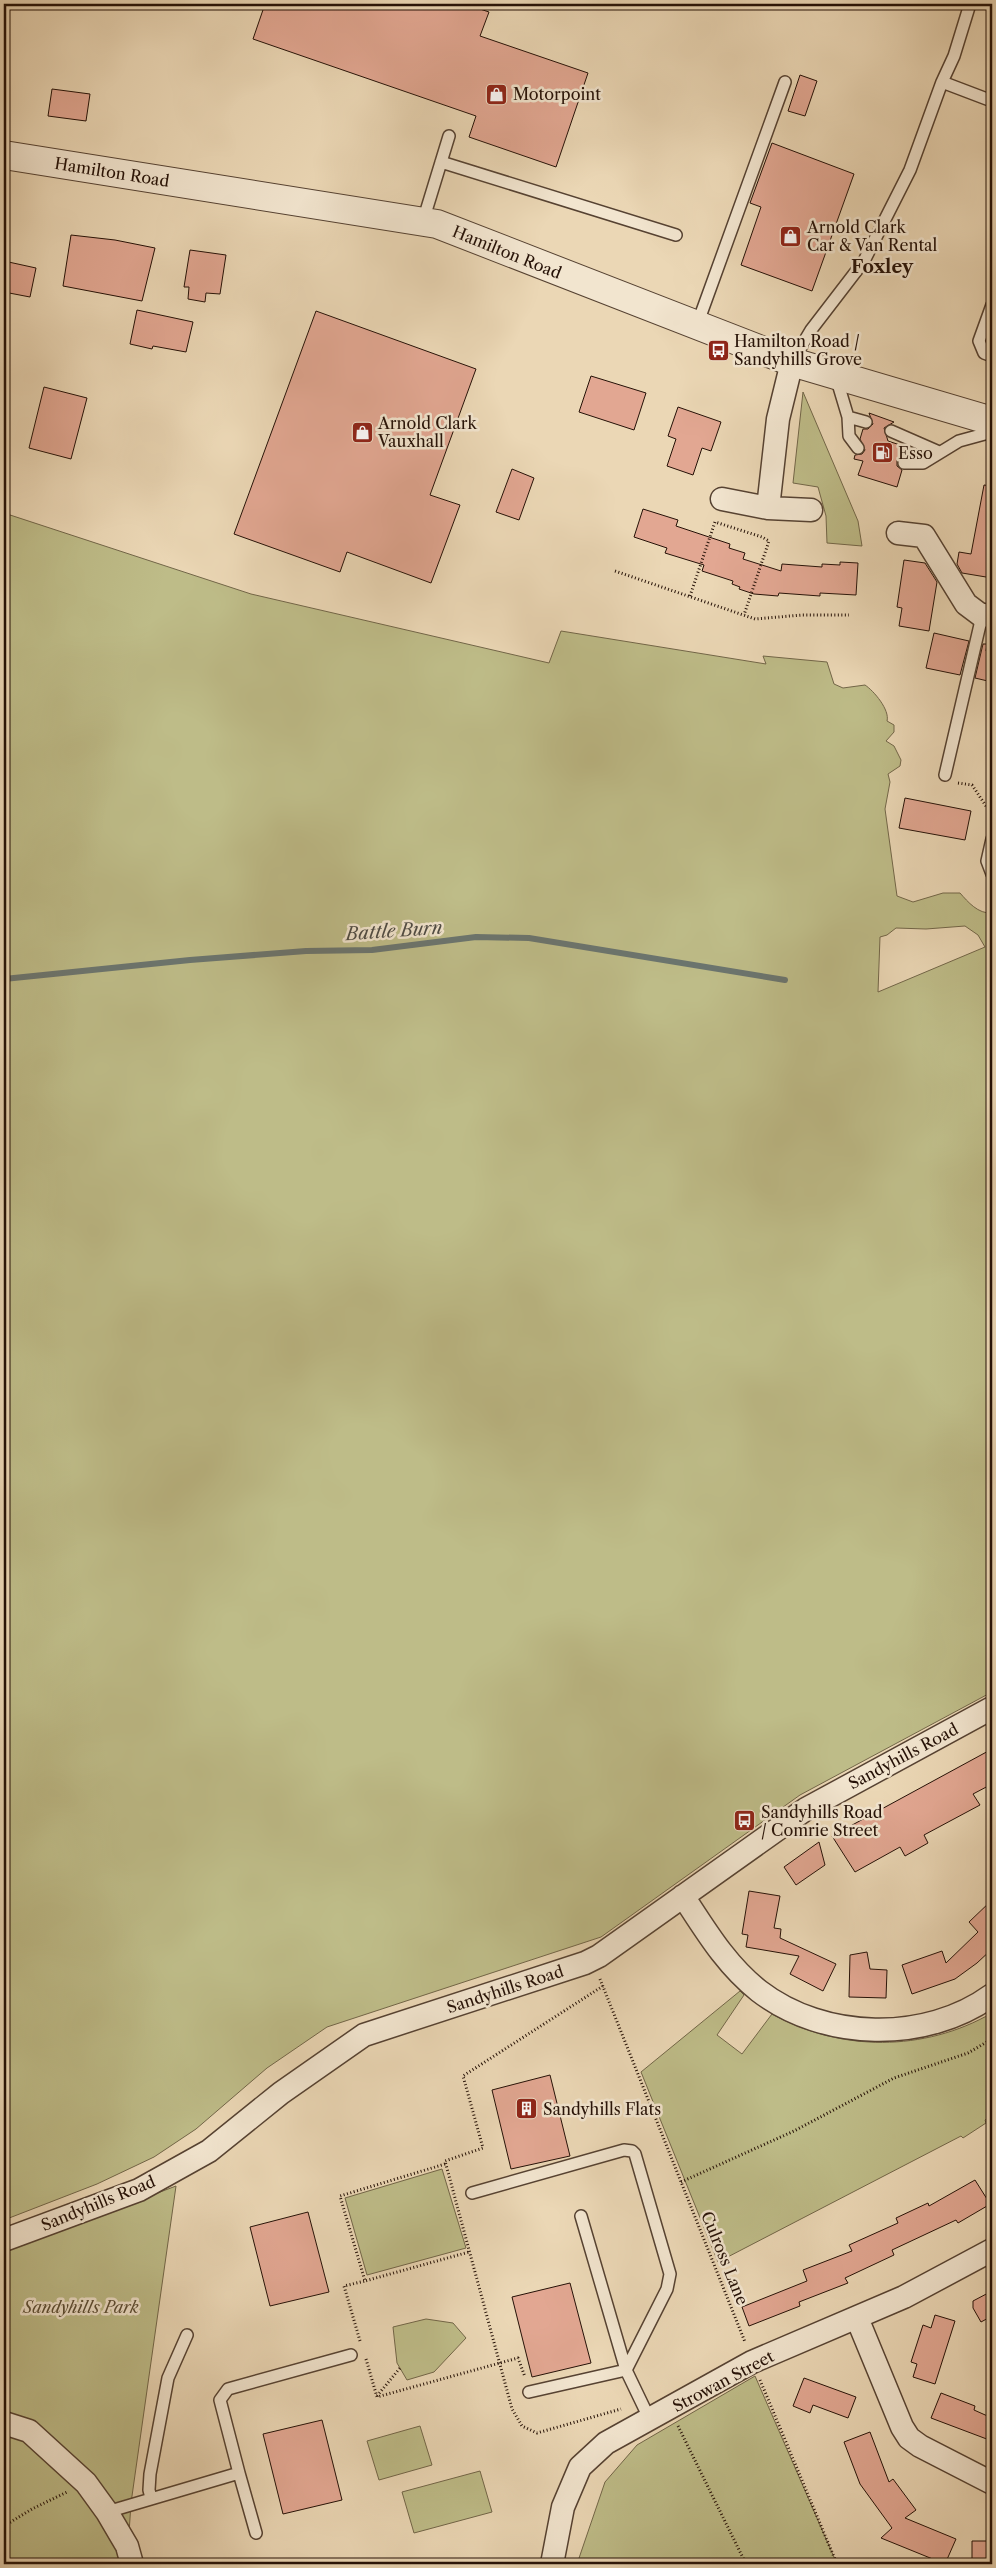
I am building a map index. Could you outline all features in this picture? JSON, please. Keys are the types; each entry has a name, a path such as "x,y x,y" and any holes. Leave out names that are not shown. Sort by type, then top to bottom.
{"street":[{"name":"Hamilton Road","path":"4,155 437,224 792,362 992,421"},
{"path":"768,508 778,419 792,362"},
{"path":"722,500 768,508 811,510"},
{"path":"898,533 924,536 966,604 987,615"},
{"name":"Sandyhills Road","path":"4,2240 139,2190 209,2151 281,2093 364,2035 592,1960 806,1809 992,1708"},
{"path":"683,1896 716,1947 739,1973 771,2000 811,2018 868,2029 916,2027 960,2014 992,1995"},
{"name":"Strowan Street","path":"552,2564 563,2507 580,2467 606,2443 646,2412 670,2409 752,2362 904,2297 992,2250"},
{"path":"857,2318 902,2427 909,2438 920,2446 992,2483"},
{"path":"4,2423 29,2431 86,2483 107,2512 127,2546 132,2564"}],"lane":[{"path":"792,362 811,330 864,261 910,170 942,82 954,56 970,4"},
{"path":"697,325 785,82"},
{"path":"942,82 992,101"},
{"path":"423,222 449,136"},
{"path":"441,162 676,235"},
{"path":"992,305 980,341 984,353 992,356"},
{"path":"835,374 848,417 849,436 858,448"},
{"path":"848,417 866,422"},
{"path":"891,431 940,452"},
{"path":"904,463 923,463 940,452 971,437 992,432"},
{"path":"945,774 987,615"},
{"path":"992,839 987,861 992,874"},
{"path":"472,2193 624,2150 632,2151 635,2154 669,2268 670,2279 667,2290 626,2370 530,2392"},
{"path":"581,2216 626,2370 646,2412"},
{"path":"151,2498 149,2490 150,2474 168,2378 187,2335"},
{"path":"256,2533 220,2400 228,2389 351,2355"},
{"path":"107,2512 239,2472"}],"path":[{"path":"690,596 715,522 762,537 769,541 744,615"},
{"path":"615,571 755,620 802,615 849,615"},
{"path":"945,774 944,780 972,785 992,814"},
{"name":"Culross Lane","path":"592,1960 752,2362 837,2564"},
{"path":"603,1986 463,2076 483,2148 444,2161 512,2410 522,2426 537,2433 646,2412"},
{"path":"681,2182 794,2131 894,2078 968,2053 992,2039"},
{"path":"365,2281 340,2196 445,2164"},
{"path":"361,2343 344,2286 469,2252"},
{"path":"363,2352 376,2397"},
{"path":"376,2397 518,2358 530,2392"},
{"path":"376,2397 400,2368"},
{"path":"670,2409 746,2564"},
{"path":"4,2526 32,2509 86,2483"}],"green space":[{"path":"803,392 858,521 862,546 827,543 826,516 818,487 793,483"},
{"path":"4,513 251,594 549,663 561,631 766,664 763,656 827,662 834,684 843,688 865,685 877,696 884,706 887,721 894,725 894,732 886,741 894,746 901,760 900,766 888,774 890,782 885,809 897,896 913,902 943,893 960,893 970,904 982,912 992,913 992,1692 800,1795 601,1937 327,2027 267,2068 196,2129 154,2157 97,2184 4,2220","holes":["965,926 978,935 985,947 878,992 880,937 887,935 896,928 926,929"]},
{"path":"740,1991 744,1995 717,2035 742,2054 772,2014 798,2026 826,2035 854,2041 882,2042 911,2040 939,2035 966,2026 992,2013 992,2115 985,2120 986,2123 963,2138 961,2136 718,2262 641,2072"},
{"path":"442,2169 466,2248 367,2275 345,2198"},
{"name":"Sandyhills Park","path":"176,2186 131,2503 127,2564 4,2564 4,2251"},
{"path":"426,2319 453,2323 466,2338 434,2372 407,2380 397,2363 393,2327"},
{"path":"755,2376 837,2564 577,2564 605,2482 637,2445"},
{"path":"420,2426 432,2465 379,2480 367,2441"},
{"path":"480,2471 492,2512 414,2533 402,2492"}],"building":[{"name":"Motorpoint","path":"265,4 465,4 489,12 480,36 588,73 556,167 469,137 476,116 253,39"},
{"path":"800,75 817,81 805,116 788,111"},
{"path":"52,89 90,94 86,121 48,116"},
{"name":"Arnold Clark Car & Van Rental","path":"772,143 854,174 812,291 741,265 761,207 750,203"},
{"path":"71,235 115,240 155,248 142,301 63,286"},
{"path":"190,250 226,255 220,294 206,293 205,302 188,299 189,287 184,287"},
{"path":"4,261 36,268 30,297 4,292"},
{"path":"137,310 193,322 186,352 153,346 152,349 130,344"},
{"name":"Arnold Clark Vauxhall","path":"316,311 476,369 430,495 460,505 431,583 347,552 340,572 234,534"},
{"path":"591,376 646,393 634,430 579,412"},
{"path":"44,387 87,398 71,459 29,448"},
{"path":"678,407 721,422 711,451 702,448 693,475 667,466 676,439 668,436"},
{"name":"Esso","path":"869,413 894,422 884,428 888,441 909,448 907,456 897,460 897,466 902,470 897,487 858,475 863,461 854,459 855,455 862,454 865,450 860,439 863,429 868,429 873,424"},
{"path":"512,469 534,478 519,520 496,512"},
{"path":"984,485 992,486 992,578 962,573 957,564 959,552 971,554"},
{"path":"643,509 678,520 676,526 730,544 729,548 745,553 743,559 781,571 782,564 822,567 822,564 840,565 840,562 858,563 856,595 820,593 820,596 779,593 778,596 754,594 739,589 740,587 732,584 733,581 702,571 704,565 665,553 667,548 634,537"},
{"path":"904,560 925,563 937,582 929,631 899,626 902,608 897,607"},
{"path":"934,633 969,641 960,675 926,668"},
{"path":"983,644 987,644 986,651 992,652 992,682 975,678"},
{"path":"905,798 971,811 965,840 899,828"},
{"path":"992,1749 992,1784 973,1794 980,1805 924,1835 928,1843 905,1856 900,1847 855,1872 832,1836"},
{"path":"819,1842 825,1865 796,1885 784,1867"},
{"path":"749,1891 780,1896 774,1928 781,1929 780,1938 836,1964 823,1991 790,1974 799,1956 746,1947 748,1935 742,1934"},
{"path":"992,1900 992,1949 955,1979 912,1994 902,1965 942,1951 946,1963 978,1932 969,1922"},
{"path":"867,1952 870,1969 887,1970 886,1998 849,1997 850,1955"},
{"name":"Sandyhills Flats","path":"550,2075 570,2156 511,2169 492,2090"},
{"path":"975,2180 987,2199 987,2206 958,2223 956,2220 892,2250 894,2255 845,2278 848,2283 799,2302 800,2306 749,2326 742,2307 807,2281 803,2270 852,2251 849,2245 898,2223 896,2218 928,2203 929,2206"},
{"path":"308,2212 329,2292 270,2306 250,2227"},
{"path":"570,2283 591,2363 532,2377 512,2297"},
{"path":"992,2291 992,2316 981,2322 973,2308 973,2301"},
{"path":"935,2315 955,2321 935,2384 913,2377 917,2364 911,2362 923,2325 931,2328"},
{"path":"804,2378 856,2397 848,2418 813,2405 810,2413 793,2406"},
{"path":"941,2393 975,2406 974,2410 992,2418 992,2441 931,2418"},
{"path":"322,2420 342,2500 283,2514 263,2434"},
{"path":"870,2432 889,2482 893,2479 916,2510 905,2518 956,2539 945,2564 881,2538 892,2528 860,2484 844,2442"},
{"path":"972,2541 992,2541 992,2564 972,2564"}],"waterway":[{"name":"Battle Burn","path":"4,979 190,960 306,951 372,950 476,937 529,938 785,980"}],"place":[{"name":"Motorpoint","path":"497,94"},
{"name":"Arnold Clark Car & Van Rental","path":"791,236"},
{"name":"Hamilton Road / Sandyhills Grove","path":"718,350"},
{"name":"Arnold Clark Vauxhall","path":"362,432"},
{"name":"Esso","path":"882,453"},
{"name":"Sandyhills Road / Comrie Street","path":"745,1821"},
{"name":"Sandyhills Flats","path":"527,2109"}],"district":[{"name":"Foxley","path":"882,267"}]}
